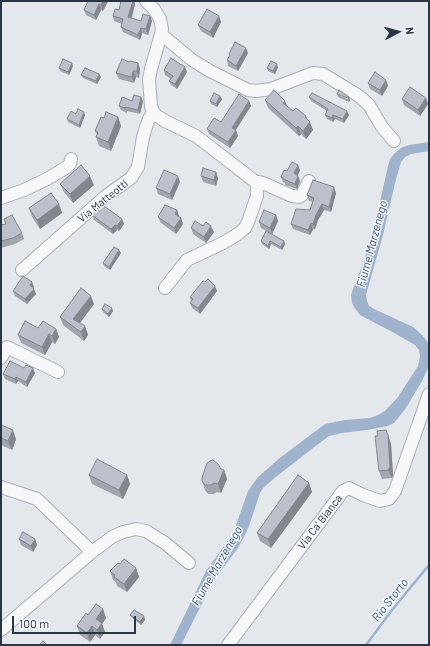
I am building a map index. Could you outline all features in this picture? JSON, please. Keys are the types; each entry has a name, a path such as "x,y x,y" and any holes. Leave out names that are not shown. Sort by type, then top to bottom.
{"street":[{"path":"146,1 154,9 160,19 162,29 150,73 150,93 153,112 165,121 196,136 257,183 263,182 292,196 298,197 302,195 309,181"},
{"path":"161,34 192,60 248,90 256,91 271,89 313,73 322,74 364,100 369,105 382,127 394,141"},
{"name":"Via Matteotti","path":"22,270 106,196 131,178 138,167 143,137 153,112"},
{"path":"1,198 29,188 52,176 67,167 70,164 71,159"},
{"path":"165,288 187,260 223,243 245,228 257,196 257,183"},
{"path":"1,358 7,347 58,372"},
{"name":"Via Ca' Bianca","path":"228,645 343,491 349,488 380,501 389,499 395,491 429,394"},
{"path":"1,487 37,500 92,552"},
{"path":"1,630 92,552 112,537 123,532 136,529 146,531 165,543 189,563"}],"water":[{"name":"Fiume Marzenego","path":"429,142 429,151 411,154 405,157 401,162 366,295 369,306 413,327 427,341 429,345 429,366 422,381 406,408 394,423 388,426 329,436 263,488 244,537 238,548 214,580 181,645 170,645 206,571 232,535 248,491 258,477 281,457 325,424 345,420 370,418 385,411 398,397 418,366 420,356 419,350 415,345 360,315 352,303 351,295 364,261 377,215 390,159 401,148 409,145"}],"building":[{"path":"88,1 103,1 101,5 99,4 94,15 84,10"},
{"path":"121,1 133,1 128,17 141,21 143,14 150,16 146,29 141,28 138,35 121,27 123,19 113,16 115,9 119,10"},
{"path":"207,9 219,16 210,32 198,25"},
{"path":"235,42 246,48 236,66 227,60"},
{"path":"171,58 185,67 175,84 169,81 173,76 164,70"},
{"path":"63,59 72,63 68,72 59,68"},
{"path":"122,59 129,62 138,63 137,71 133,71 132,77 116,73"},
{"path":"271,61 277,64 273,71 267,68"},
{"path":"85,68 99,74 96,81 81,75"},
{"path":"375,72 386,80 380,90 368,83"},
{"path":"410,87 426,98 418,110 402,99"},
{"path":"274,90 285,101 283,103 293,111 296,108 306,116 305,117 310,122 303,131 298,126 296,128 265,100"},
{"path":"339,90 349,97 348,98 337,94"},
{"path":"214,93 220,96 216,104 210,101"},
{"path":"312,93 347,111 343,119 333,115 332,118 325,115 328,109 309,97"},
{"path":"239,94 249,101 232,128 236,130 228,142 207,129 214,118 221,122"},
{"path":"134,95 141,97 138,110 119,106 122,97 132,101"},
{"path":"78,109 84,112 79,125 67,119 71,111 76,114"},
{"path":"106,112 118,117 108,142 96,137 98,132 95,131 101,117 104,118"},
{"path":"292,162 298,165 294,173 298,176 295,184 281,177 284,170 287,171"},
{"path":"81,165 90,176 70,194 60,184"},
{"path":"203,168 216,172 214,180 201,176"},
{"path":"164,170 178,176 170,194 156,188"},
{"path":"313,180 334,187 329,207 322,204 313,224 311,223 308,230 291,224 296,209 310,210 314,198 307,195"},
{"path":"51,193 59,204 37,220 29,208"},
{"path":"101,204 122,219 117,226 115,225 111,229 92,215"},
{"path":"165,205 177,210 175,214 181,218 174,228 158,217"},
{"path":"264,210 276,215 270,228 259,222"},
{"path":"12,215 22,233 13,238 1,241 1,225 6,224 4,219"},
{"path":"195,221 203,226 206,222 211,226 204,237 191,228"},
{"path":"266,231 284,241 281,247 270,241 268,246 261,241"},
{"path":"114,247 119,250 109,267 103,263"},
{"path":"23,276 32,282 30,285 34,289 25,299 13,291"},
{"path":"208,279 215,286 198,308 190,303 193,299 190,297 203,281 205,282"},
{"path":"81,288 91,296 73,319 85,326 81,332 60,317"},
{"path":"105,304 112,308 108,314 102,309"},
{"path":"25,321 38,328 43,321 56,329 52,336 49,334 42,347 18,335"},
{"path":"10,361 24,368 26,365 33,368 26,382 16,377 15,379 3,374"},
{"path":"1,425 13,430 8,441 1,438"},
{"path":"386,430 388,435 390,467 388,470 379,471 375,436 378,436 377,431"},
{"path":"97,459 127,475 119,490 89,475"},
{"path":"213,460 221,469 224,470 218,484 214,483 211,485 205,485 202,478 207,463"},
{"path":"298,475 309,483 268,539 257,533"},
{"path":"23,532 35,539 31,546 19,539"},
{"path":"124,559 136,568 124,584 114,577 115,575 110,571"},
{"path":"96,604 103,609 96,619 102,623 97,630 92,626 87,633 77,626 86,613 88,615"},
{"path":"134,610 144,616 140,622 130,615"},
{"path":"43,641 47,645 39,645"}],"waterway":[{"name":"Rio Storto","path":"366,645 392,610 429,565"}]}
